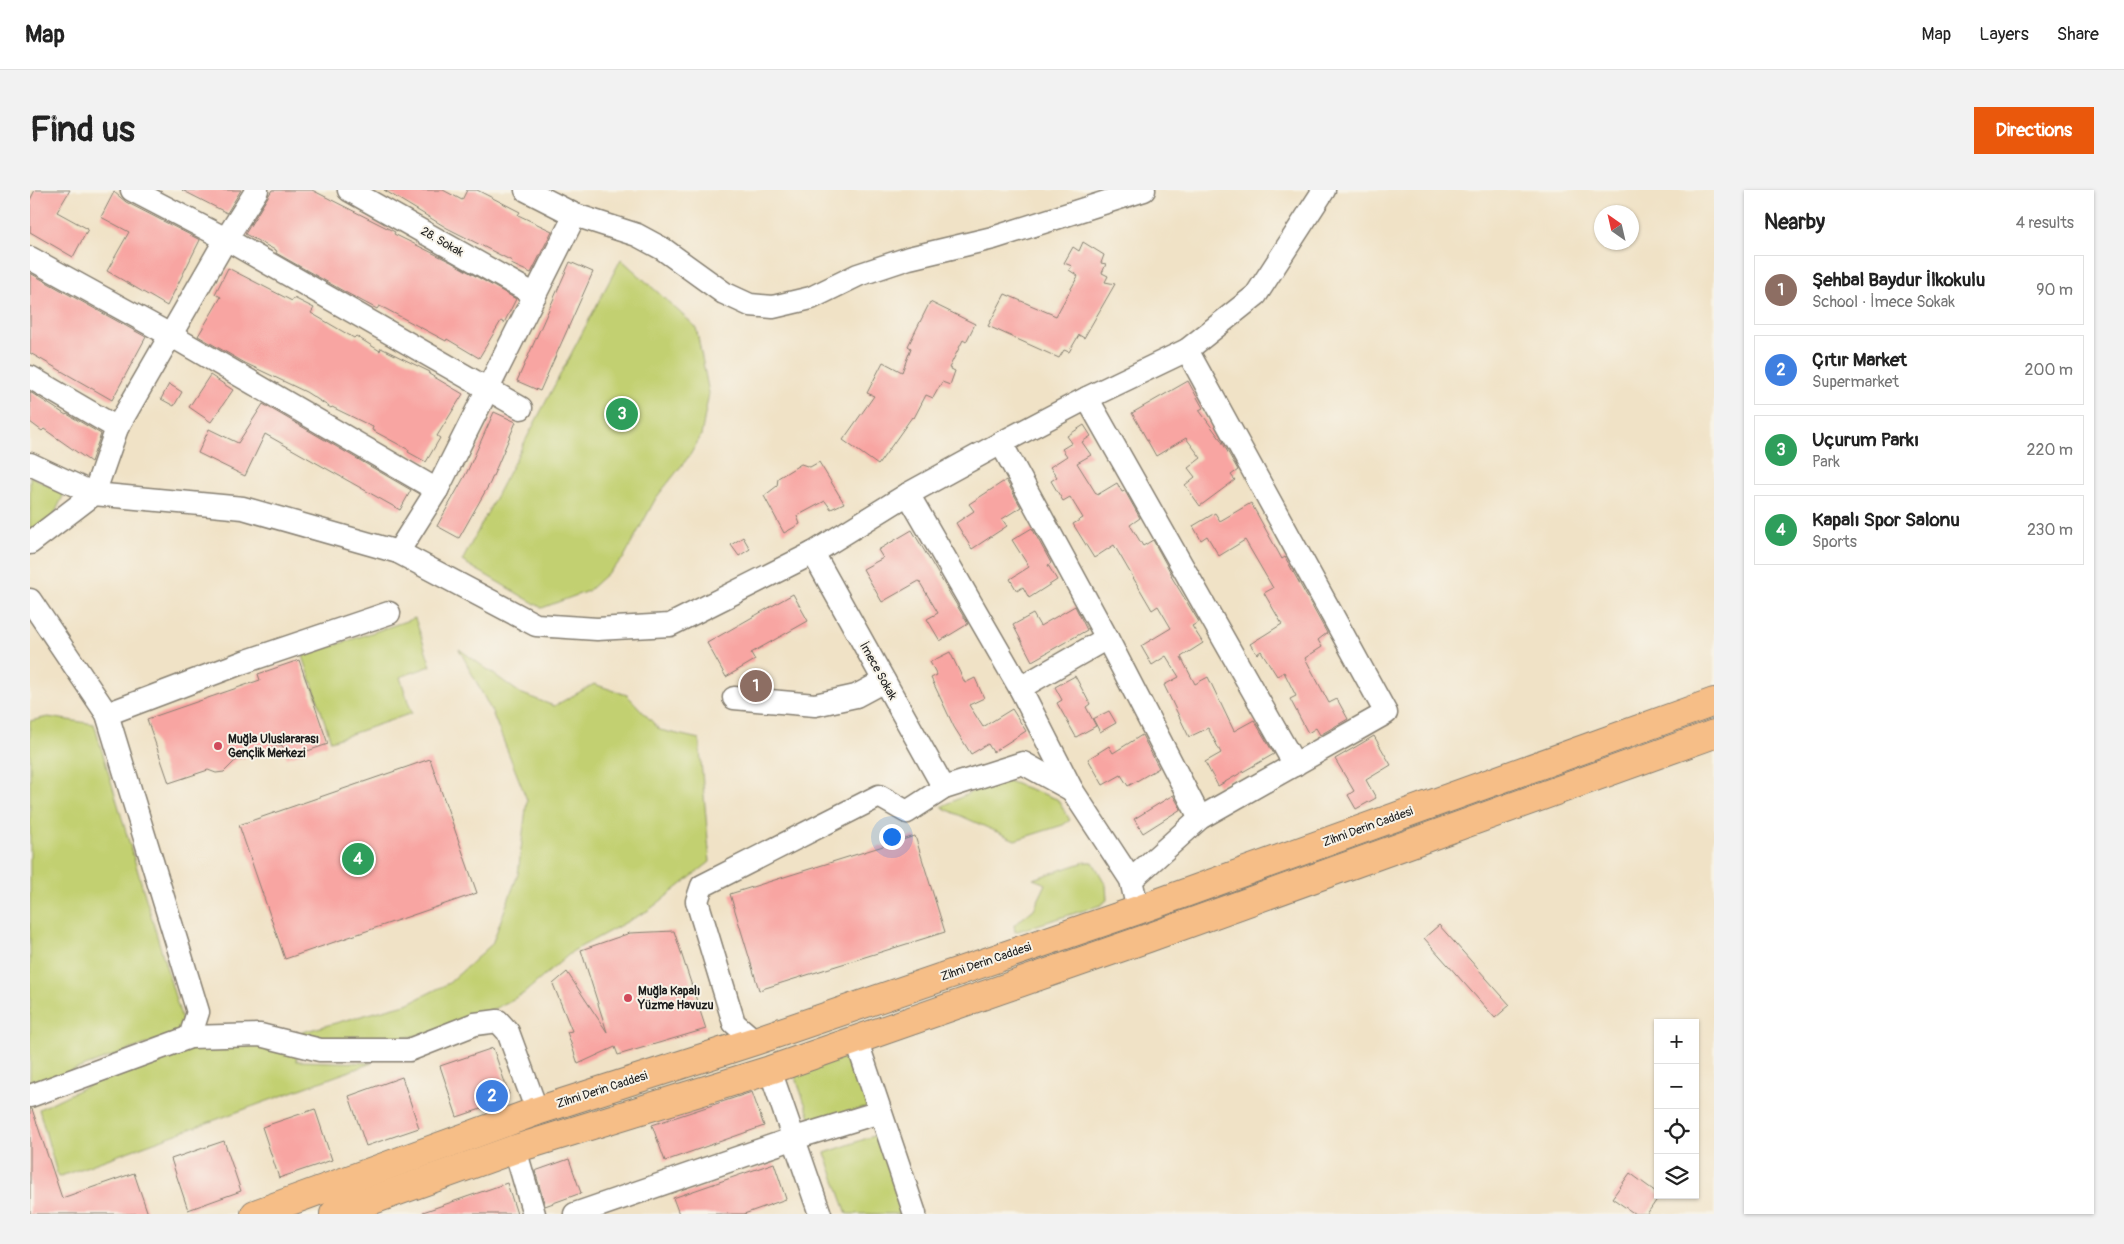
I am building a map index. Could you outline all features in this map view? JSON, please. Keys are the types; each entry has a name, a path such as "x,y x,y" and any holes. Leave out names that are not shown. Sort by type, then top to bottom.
{"main road":[{"name":"Zihni Derin Caddesi","path":"255,1214 537,1111 755,1041 1138,910 1714,702"},
{"path":"334,1214 515,1149 770,1070 1148,938 1714,734"},
{"path":"1138,910 1148,938"},
{"path":"845,1010 856,1039"},
{"path":"755,1041 770,1070"}],"street":[{"path":"132,190 226,239 521,408"},
{"path":"30,543 94,494 117,428 172,336 226,239 257,190"},
{"name":"28. Sokak","path":"350,190 535,295"},
{"path":"526,190 575,215 637,235 663,249 724,293 750,306 773,306 811,298 858,275 909,258 993,238 1144,190"},
{"path":"30,464 94,494 243,508 398,552 536,625 597,629 670,625 813,553 908,494 1001,443 1187,350 1256,295 1324,190"},
{"path":"398,552 436,490 575,215"},
{"path":"30,258 172,336 436,490"},
{"path":"1132,880 1200,818 1386,712 1187,350"},
{"path":"30,378 117,428"},
{"path":"1088,398 1295,765"},
{"path":"1001,443 1107,638 1200,818"},
{"path":"908,494 1020,688 1072,790 1132,880 1138,910"},
{"name":"İmece Sokak","path":"813,553 944,788"},
{"path":"30,600 107,714 198,1012 190,1037"},
{"path":"107,714 244,662 389,613"},
{"path":"1020,688 1107,638"},
{"path":"734,698 814,705 856,696 884,681"},
{"path":"755,1041 734,1023 697,901 702,886 878,796 907,812 944,788 1024,763 1072,790"},
{"path":"30,1096 190,1037 260,1035 320,1050 409,1050 475,1024 498,1021 508,1032 537,1111"},
{"path":"856,1039 915,1214"},
{"path":"770,1070 820,1214"},
{"path":"575,1214 795,1138 880,1112"},
{"path":"515,1149 534,1214"}],"green space":[{"path":"621,259 696,327 709,393 701,436 690,455 656,498 623,559 588,591 542,608 462,561"},
{"path":"30,476 64,494 52,519 30,532"},
{"path":"415,618 431,666 400,677 412,713 331,741 303,656"},
{"path":"459,649 520,693 554,706 594,684 627,695 660,730 699,739 710,862 649,910 573,951 523,994 496,1008 427,1034 374,1043 295,1034 409,1003 449,983 492,944 518,874 527,800 492,712"},
{"path":"48,717 94,724 185,1030 30,1086 30,721"},
{"path":"1000,778 1057,799 1070,820 1063,825 1015,840 941,807"},
{"path":"1085,862 1093,862 1106,885 1107,900 1101,905 1015,932 1014,925 1034,909 1046,884 1033,879"},
{"path":"235,1042 295,1049 297,1061 372,1063 58,1177 39,1109 114,1073 183,1051"},
{"path":"842,1058 853,1063 868,1107 812,1123 795,1076"},
{"path":"879,1134 907,1214 847,1214 825,1153"}],"building":[{"path":"35,190 70,190 57,212 88,229 73,257 30,232 30,200"},
{"path":"182,190 241,190 227,213"},
{"path":"272,190 312,190 395,232 394,234 451,262 516,299 504,323 501,321 479,358 447,339 446,341 386,309 379,306 377,309 276,253 277,251 245,234"},
{"path":"384,190 443,190 462,200 467,190 477,190 520,212 518,215 552,231 531,273 511,264 512,261 447,228"},
{"path":"114,192 126,202 200,240 167,306 107,271 129,232 101,217"},
{"path":"1083,242 1104,255 1101,263 1106,264 1102,273 1108,276 1105,282 1115,284 1084,338 1079,335 1069,352 1064,350 1059,358 988,326 1005,294 1056,316 1078,276 1069,270 1072,266 1064,263 1073,247 1079,251"},
{"path":"570,262 593,272 540,391 517,381"},
{"path":"228,268 292,301 294,298 314,308 311,313 354,338 356,336 380,351 381,348 430,372 429,374 463,394 437,436 440,438 426,462 408,452 409,450 372,430 373,427 331,408 306,392 245,363 198,336 221,297 215,294"},
{"path":"30,273 146,337 112,400 30,353"},
{"path":"930,302 975,324 966,342 963,340 949,368 955,371 950,385 942,382 933,398 926,395 914,418 912,417 878,465 843,440 874,396 867,393 883,362 902,372 911,348 908,346"},
{"path":"210,375 233,390 211,422 189,407"},
{"path":"1188,381 1203,408 1199,410 1221,440 1238,470 1231,475 1235,480 1200,506 1185,485 1195,477 1188,468 1201,458 1186,438 1156,456 1132,413"},
{"path":"169,384 182,392 174,406 161,399"},
{"path":"30,392 101,434 91,462 44,429 42,431 30,422"},
{"path":"263,404 411,490 400,510 265,434 245,476 198,453 209,429 238,443"},
{"path":"494,412 516,422 490,483 459,538 437,526 467,472"},
{"path":"1084,425 1091,436 1082,442 1091,455 1077,463 1097,495 1117,483 1122,492 1125,491 1140,518 1130,525 1143,546 1153,540 1171,576 1199,622 1192,626 1203,643 1181,657 1195,684 1208,677 1234,731 1254,720 1274,754 1218,786 1205,762 1221,753 1208,728 1189,737 1164,685 1179,677 1166,656 1152,665 1141,646 1171,628 1158,606 1152,610 1114,545 1094,558 1073,524 1083,518 1070,497 1063,501 1051,481 1057,477 1050,467 1067,456 1062,449 1072,443 1067,436"},
{"path":"819,462 844,503 831,509 825,501 797,516 800,524 784,533 764,496 777,486 778,478 801,464 810,467"},
{"path":"1006,480 1021,507 1002,519 1007,526 972,549 956,523 974,511 969,504"},
{"path":"1251,503 1282,559 1285,557 1327,633 1318,640 1322,647 1305,658 1329,703 1337,699 1348,719 1320,735 1316,728 1308,733 1290,699 1296,696 1284,672 1277,676 1261,651 1257,654 1250,644 1282,624 1264,593 1273,588 1245,540 1219,556 1207,536 1201,540 1193,526 1215,513 1220,521"},
{"path":"1032,528 1051,563 1048,565 1057,580 1029,598 1023,587 1017,591 1010,579 1029,567 1012,540"},
{"path":"912,530 968,624 940,641 927,619 938,613 919,581 882,602 863,569 883,558 878,550"},
{"path":"743,537 750,549 739,556 731,545"},
{"path":"793,594 808,621 751,653 755,660 726,677 707,643"},
{"path":"1075,606 1087,630 1032,661 1013,625 1033,614 1040,626"},
{"path":"950,652 965,683 975,678 984,698 969,705 983,727 1012,709 1026,731 993,752 988,744 971,754 954,727 931,678 937,675 930,662"},
{"path":"299,660 328,744 287,758 282,745 235,761 224,772 216,773 208,770 169,783 147,719 260,680 258,674"},
{"path":"1075,676 1090,704 1086,707 1096,726 1076,737 1057,703 1062,700 1055,687"},
{"path":"1109,711 1116,723 1100,732 1093,719"},
{"path":"1142,735 1159,768 1128,786 1121,775 1103,785 1088,759 1109,746 1113,753"},
{"path":"1374,736 1391,765 1366,780 1376,798 1356,809 1348,795 1354,791 1335,759"},
{"path":"430,759 477,893 285,959 239,825"},
{"path":"1173,795 1181,809 1143,833 1134,819"},
{"path":"915,836 945,932 759,990 730,894"},
{"path":"1439,925 1510,1005 1495,1018 1424,938"},
{"name":"Muğla Kapalı Yüzme Havuzu","path":"674,931 706,1029 618,1055 615,1047 578,1064 567,1032 572,1031 553,984 567,972 607,1032 581,950 630,933"},
{"path":"493,1048 509,1094 482,1103 484,1108 457,1117 440,1066"},
{"path":"402,1077 419,1128 366,1146 349,1096"},
{"path":"752,1092 764,1126 665,1161 652,1125"},
{"path":"30,1109 32,1109 62,1198 134,1173 148,1214 30,1214"},
{"path":"315,1109 332,1160 279,1178 262,1127"},
{"path":"224,1141 241,1191 188,1210 171,1159"},
{"path":"569,1159 581,1193 545,1206 535,1171"},
{"path":"774,1163 786,1199 744,1214 679,1214 673,1198"},
{"path":"1630,1173 1654,1191 1654,1199 1657,1199 1647,1214 1635,1214 1612,1198"},
{"path":"507,1183 517,1214 423,1214 423,1212"}],"place":[{"name":"Uçurum Parkı","path":"622,414"},
{"name":"Şehbal Baydur İlkokulu","path":"756,686"},
{"name":"Muğla Uluslararası Gençlik Merkezi","path":"218,746"},
{"name":"Kapalı Spor Salonu","path":"358,859"},
{"name":"Muğla Kapalı Yüzme Havuzu","path":"628,998"},
{"name":"Çıtır Market","path":"492,1096"}]}
